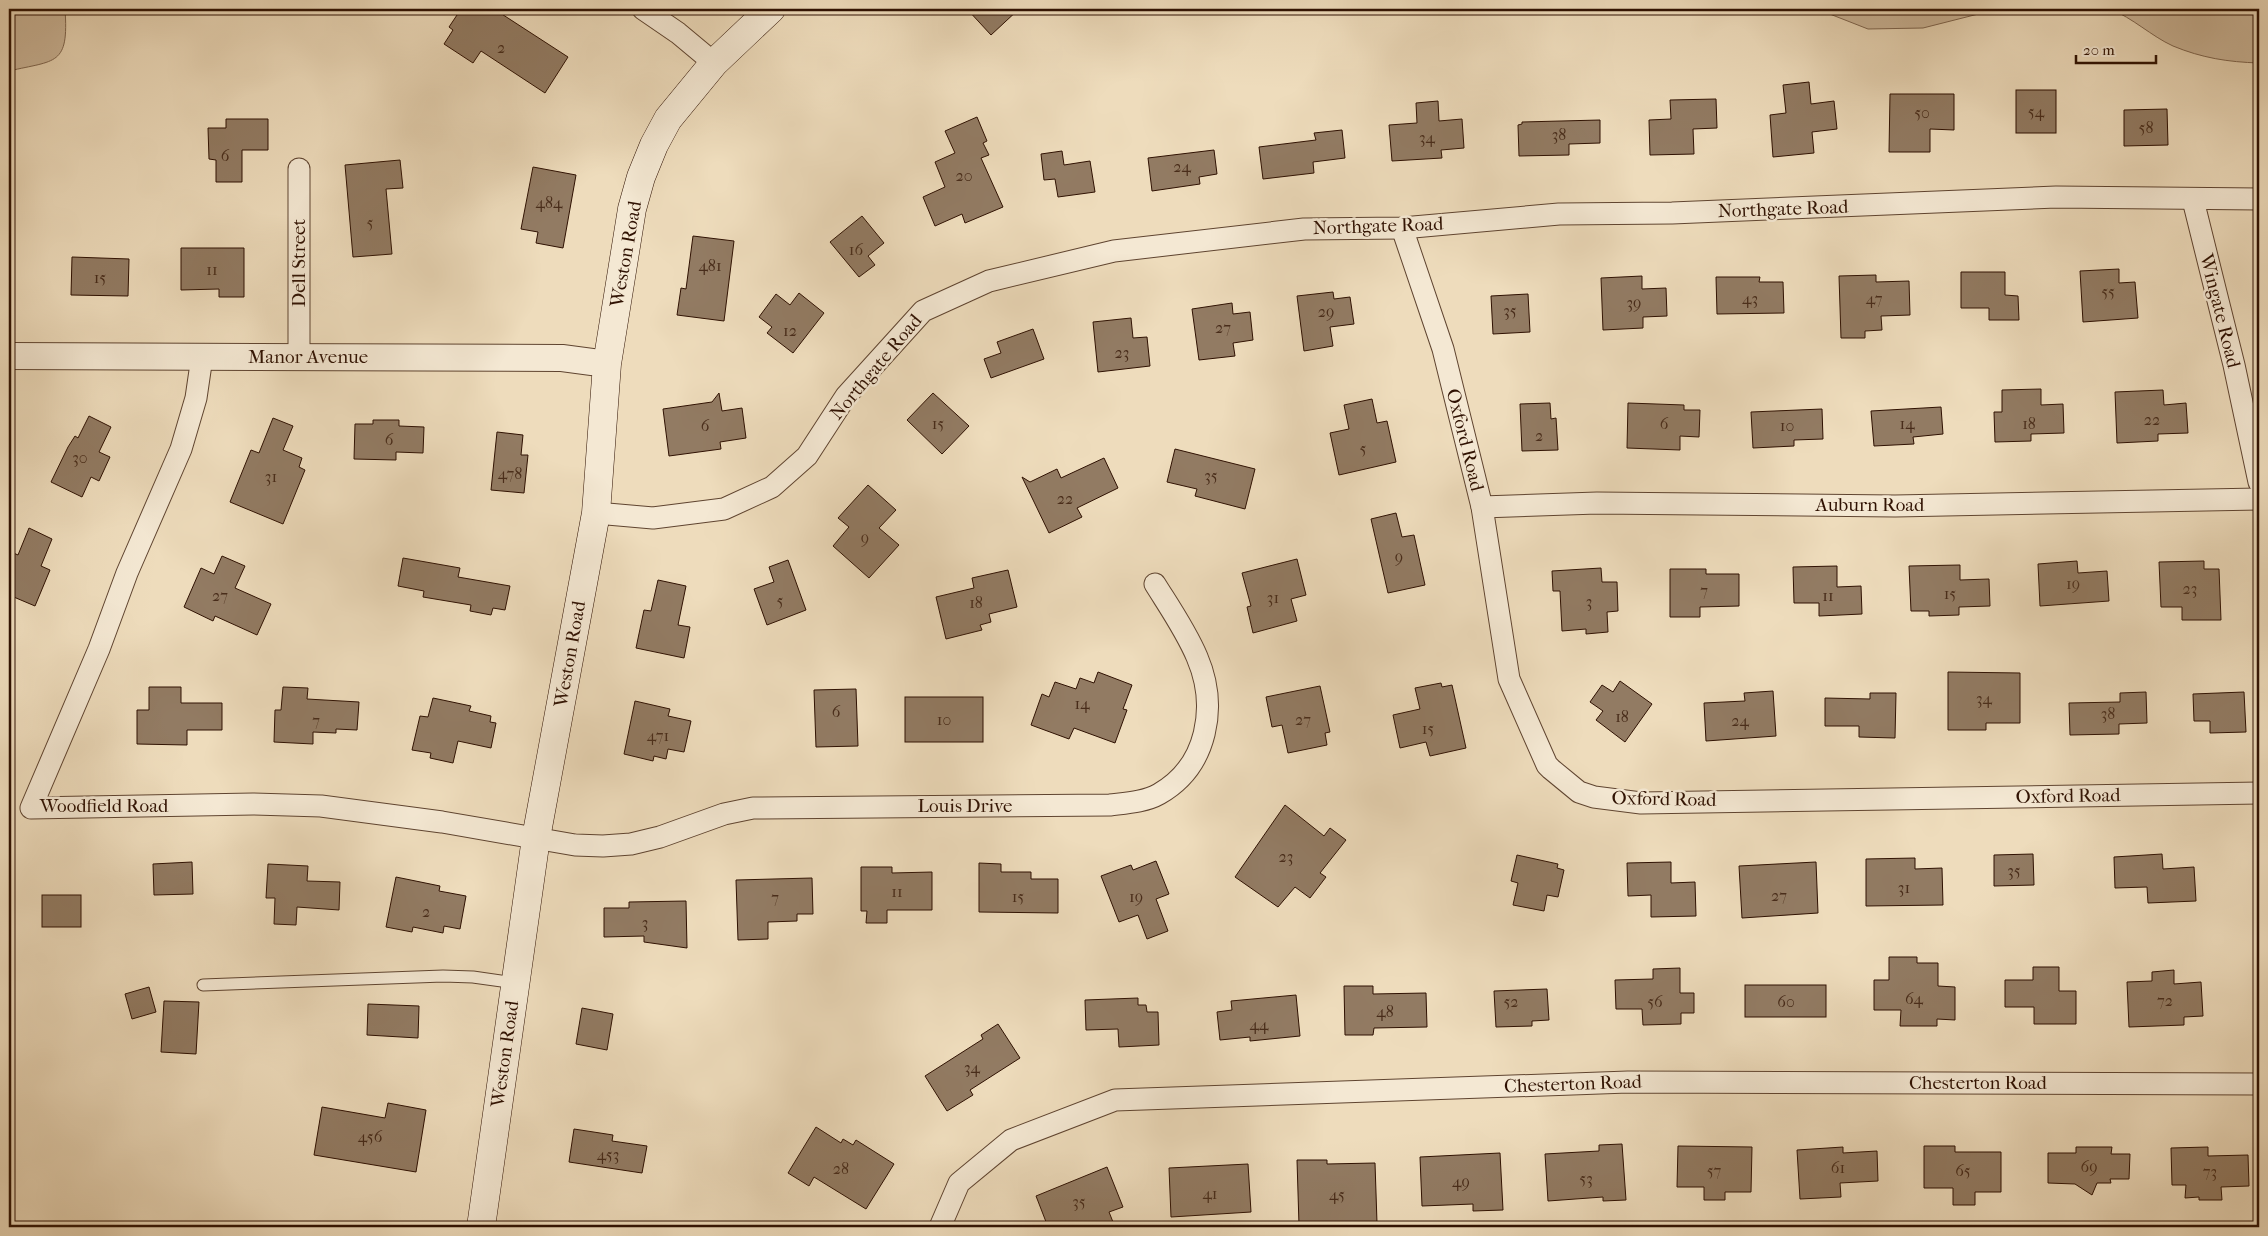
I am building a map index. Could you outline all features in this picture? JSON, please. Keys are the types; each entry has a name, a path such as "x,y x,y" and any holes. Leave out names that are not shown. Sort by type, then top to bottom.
{"main road":[{"name":"Weston Road","path":"481,1227 536,838 596,513 607,364 632,209 641,177 654,145 668,119 714,63 771,9"}],"street":[{"path":"643,9 678,33 714,63"},
{"name":"Dell Street","path":"299,169 299,357"},
{"name":"Northgate Road","path":"596,513 653,518 724,509 772,487 807,456 846,396 923,311 989,281 1114,251 1304,229 1402,228 1559,214 1672,214 2056,197 2193,200 2259,199"},
{"name":"Wingate Road","path":"2193,200 2234,365 2259,482"},
{"name":"Oxford Road","path":"1402,228 1443,349 1482,507 1509,679 1547,765 1579,792 1594,797 1641,803 2259,793"},
{"name":"Manor Avenue","path":"9,356 562,358 607,364"},
{"name":"Woodfield Road","path":"202,357 194,405 181,449 127,573 99,649 30,808 252,804 321,806 442,822 536,838"},
{"name":"Auburn Road","path":"1482,507 1597,503 1895,506 2259,499"},
{"name":"Louis Drive","path":"536,838 594,846 631,844 660,837 724,814 753,808 1110,805 1136,802 1158,795 1190,765 1208,725 1208,706 1206,686 1198,658 1186,634 1155,584"},
{"name":"Chesterton Road","path":"940,1227 960,1183 1011,1140 1115,1100 1628,1082 2259,1084"}],"lane":[{"path":"203,985 443,976 473,977 515,983"}],"shaded area":[{"path":"9,9 65,9 65,41 56,57 38,65 9,71"},
{"path":"1817,9 1998,9 1923,28 1868,29"},
{"path":"2110,9 2259,9 2259,63 2215,59 2194,54 2165,42"}],"building":[{"path":"461,9 494,9 568,57 545,93 481,51 473,63 444,44 453,30 449,27"},
{"path":"967,9 1019,9 991,35"},
{"path":"1809,82 1811,104 1834,101 1837,129 1812,132 1814,153 1773,157 1770,115 1786,113 1783,85"},
{"path":"2016,90 2056,90 2056,133 2016,133"},
{"path":"1890,94 1954,94 1954,130 1930,129 1930,152 1889,152"},
{"path":"1716,99 1717,128 1693,129 1694,154 1650,155 1649,120 1671,119 1670,100"},
{"path":"1438,101 1439,121 1462,119 1464,148 1441,150 1442,158 1392,161 1389,125 1417,123 1416,103"},
{"path":"2167,109 2168,145 2124,146 2124,110"},
{"path":"977,117 987,141 983,143 989,155 981,158 1003,207 965,223 962,214 935,226 923,197 945,187 935,162 955,153 945,131"},
{"path":"226,119 268,119 268,150 242,150 242,182 216,182 216,160 209,159 208,128 226,128"},
{"path":"1600,120 1600,143 1569,144 1569,155 1519,156 1518,125 1522,124 1522,122"},
{"path":"1342,130 1345,158 1313,162 1314,173 1263,179 1259,147 1316,140 1314,133"},
{"path":"1214,150 1217,174 1199,177 1200,184 1152,191 1148,158"},
{"path":"1062,151 1064,165 1090,161 1095,192 1058,197 1055,179 1044,180 1041,154"},
{"path":"400,160 403,188 386,189 392,254 353,257 345,165"},
{"path":"533,167 576,175 563,248 536,243 538,232 521,229"},
{"path":"862,216 884,243 868,256 875,265 859,277 830,242"},
{"path":"693,236 734,241 724,321 677,315 681,288 686,289"},
{"path":"181,248 244,248 244,297 219,297 219,289 181,290"},
{"path":"72,257 129,259 128,296 71,295"},
{"path":"2119,269 2119,283 2135,282 2138,318 2083,322 2080,271"},
{"path":"1961,272 2005,272 2005,295 2018,296 2019,320 1989,320 1989,308 1961,308"},
{"path":"1876,275 1876,282 1909,281 1910,315 1881,316 1882,330 1865,331 1865,338 1841,338 1839,276"},
{"path":"1642,276 1642,289 1666,288 1667,316 1643,317 1643,328 1603,330 1601,278"},
{"path":"1716,277 1760,277 1759,282 1783,282 1784,313 1717,314"},
{"path":"1333,292 1334,299 1350,297 1354,324 1330,327 1333,346 1304,351 1297,296"},
{"path":"799,293 824,313 793,353 767,333 772,327 759,317 776,294 790,305"},
{"path":"1528,294 1530,332 1493,334 1491,296"},
{"path":"1232,303 1233,314 1250,312 1253,340 1233,343 1235,356 1199,360 1192,309"},
{"path":"1131,318 1133,338 1147,337 1150,366 1098,372 1093,322"},
{"path":"1033,329 1044,359 991,378 984,359 1001,353 997,342"},
{"path":"2041,389 2041,405 2063,404 2064,433 2031,434 2031,441 1995,442 1994,412 2002,412 2002,390"},
{"path":"2163,390 2164,405 2186,403 2188,433 2158,434 2158,441 2117,443 2115,392"},
{"path":"719,393 722,411 742,408 746,438 720,442 721,449 669,456 663,409 712,402"},
{"path":"933,393 969,426 942,454 907,420"},
{"path":"1372,399 1377,423 1387,421 1396,462 1339,475 1330,433 1349,429 1344,405"},
{"path":"1550,403 1551,419 1556,418 1558,450 1522,451 1520,404"},
{"path":"1628,403 1684,405 1684,410 1700,410 1699,437 1680,436 1680,450 1627,448"},
{"path":"1941,407 1943,434 1913,437 1914,444 1874,446 1871,411"},
{"path":"1822,409 1823,439 1794,440 1794,446 1753,448 1751,412"},
{"path":"89,416 111,427 99,452 110,457 99,481 91,477 82,497 51,482 68,447 75,436 78,438"},
{"path":"273,418 293,426 283,450 302,458 299,467 305,470 283,524 230,502 251,450 259,453"},
{"path":"373,420 399,420 399,426 424,427 423,453 396,452 396,460 354,459 355,424 373,424"},
{"path":"497,432 523,435 521,455 528,455 524,493 491,490"},
{"path":"1175,449 1255,469 1245,509 1195,496 1197,489 1167,482"},
{"path":"1104,458 1118,488 1077,508 1082,517 1049,533 1022,477 1030,482 1057,469 1061,478"},
{"path":"868,485 896,510 879,528 899,545 869,578 833,546 849,527 838,518"},
{"path":"1396,513 1402,537 1414,535 1425,585 1388,593 1371,519"},
{"path":"29,528 52,539 41,566 50,570 35,606 9,595 9,551 18,555"},
{"path":"222,556 245,566 235,588 271,604 257,635 215,616 213,621 184,607 201,568 214,574"},
{"path":"403,558 460,568 458,577 510,586 505,610 493,608 491,615 470,611 471,605 423,597 424,591 398,586"},
{"path":"1297,559 1306,595 1291,599 1297,621 1253,633 1247,607 1251,606 1242,573"},
{"path":"788,560 806,610 767,625 754,589 774,582 769,567"},
{"path":"2077,561 2078,573 2107,571 2109,601 2040,606 2038,564"},
{"path":"2204,561 2204,569 2219,569 2221,620 2182,620 2182,607 2161,607 2159,562"},
{"path":"1960,565 1960,580 1989,579 1990,606 1959,607 1959,615 1929,616 1929,611 1911,611 1909,566"},
{"path":"1837,566 1837,587 1861,586 1862,614 1819,616 1819,603 1794,603 1793,567"},
{"path":"1601,568 1602,582 1617,582 1618,611 1607,612 1608,632 1586,634 1586,629 1562,631 1560,591 1553,591 1552,571"},
{"path":"1670,569 1706,569 1706,574 1739,574 1739,606 1700,607 1700,617 1670,617"},
{"path":"1008,570 1017,607 989,614 991,622 980,625 982,630 946,639 936,597 974,588 972,578"},
{"path":"658,580 686,586 678,625 690,627 684,658 636,648 644,610 651,611"},
{"path":"1098,672 1132,685 1123,709 1127,710 1115,743 1074,728 1069,739 1031,725 1042,694 1049,697 1055,682 1076,689 1080,678 1094,683"},
{"path":"1948,672 2020,673 2020,723 1986,723 1986,730 1948,730"},
{"path":"1620,681 1652,704 1625,742 1596,720 1603,711 1590,702 1602,685 1613,692"},
{"path":"1441,683 1442,687 1452,685 1466,748 1430,756 1426,742 1400,748 1393,715 1420,709 1415,688"},
{"path":"1320,686 1330,732 1325,733 1327,745 1288,753 1282,725 1272,727 1266,697"},
{"path":"149,687 181,687 181,703 222,703 222,730 187,730 187,745 137,744 137,710 149,710"},
{"path":"283,687 308,688 307,699 359,702 357,730 336,729 336,733 313,732 313,744 274,742 275,710 281,710"},
{"path":"856,689 858,746 816,747 814,690"},
{"path":"1773,691 1776,736 1706,741 1704,703 1745,701 1744,693"},
{"path":"2146,692 2147,723 2119,724 2119,734 2070,735 2069,703 2120,702 2120,693"},
{"path":"2244,692 2246,732 2210,733 2210,721 2194,721 2193,694"},
{"path":"1870,693 1896,693 1895,738 1859,737 1859,726 1825,726 1825,698 1870,699"},
{"path":"905,697 983,697 983,742 905,742"},
{"path":"433,698 471,706 469,711 491,716 490,722 496,723 491,748 458,741 453,763 430,758 431,753 412,750 420,716 428,717"},
{"path":"635,701 670,709 668,716 691,721 684,752 668,749 666,759 654,756 653,761 624,754"},
{"path":"1285,805 1324,836 1330,828 1346,840 1320,873 1326,877 1310,898 1295,887 1278,907 1235,877"},
{"path":"2033,854 2034,885 1994,886 1994,855"},
{"path":"2162,854 2163,869 2194,867 2196,901 2148,903 2147,887 2115,888 2114,857"},
{"path":"1517,855 1558,864 1557,868 1564,870 1558,897 1547,895 1544,911 1513,905 1518,883 1511,881"},
{"path":"1915,858 1915,869 1942,868 1943,905 1866,906 1866,859"},
{"path":"1156,861 1169,894 1156,899 1168,931 1147,939 1138,915 1119,922 1101,876 1131,865 1133,870"},
{"path":"192,862 193,894 154,895 153,864"},
{"path":"1671,862 1671,883 1695,882 1696,916 1651,917 1651,895 1628,896 1627,863"},
{"path":"1816,862 1818,913 1742,918 1739,866"},
{"path":"979,863 1001,864 1001,872 1031,872 1031,879 1058,879 1058,913 979,912"},
{"path":"268,864 308,866 307,881 340,882 339,910 297,907 296,925 274,924 275,898 266,898"},
{"path":"861,867 892,867 892,873 932,872 932,910 887,910 887,923 866,923 867,911 861,911"},
{"path":"396,877 440,886 439,891 466,896 460,929 444,926 443,933 413,927 412,932 386,927"},
{"path":"812,878 813,914 797,914 797,921 768,922 768,939 738,940 736,880"},
{"path":"42,895 81,895 81,927 42,927"},
{"path":"686,901 687,948 644,942 644,936 604,937 604,908 629,908 629,902"},
{"path":"1889,957 1917,957 1917,963 1938,963 1938,986 1955,987 1955,1020 1937,1019 1937,1026 1900,1026 1901,1010 1874,1010 1874,980 1889,980"},
{"path":"2033,967 2059,967 2059,991 2076,991 2076,1024 2034,1024 2034,1007 2005,1007 2005,980 2033,980"},
{"path":"1680,968 1680,993 1694,993 1694,1013 1681,1013 1681,1024 1643,1025 1642,1009 1616,1009 1615,980 1653,979 1653,969"},
{"path":"2174,970 2174,984 2201,982 2203,1016 2184,1017 2184,1025 2129,1027 2127,982 2152,981 2152,972"},
{"path":"1745,985 1826,985 1826,1017 1745,1017"},
{"path":"1344,986 1373,986 1373,994 1426,993 1427,1027 1374,1028 1373,1035 1345,1035"},
{"path":"149,987 156,1012 132,1019 125,994"},
{"path":"1547,989 1549,1020 1532,1021 1532,1026 1496,1027 1494,991"},
{"path":"1296,995 1300,1036 1250,1041 1250,1037 1220,1040 1217,1012 1232,1010 1231,1001"},
{"path":"1138,998 1138,1005 1146,1005 1147,1012 1158,1012 1159,1045 1119,1047 1118,1029 1086,1030 1085,1000"},
{"path":"164,1001 199,1002 196,1054 161,1052"},
{"path":"368,1004 419,1006 418,1038 367,1035"},
{"path":"582,1008 613,1014 607,1050 576,1044"},
{"path":"998,1024 1020,1058 970,1090 973,1095 947,1111 925,1076 983,1039 981,1035"},
{"path":"388,1103 426,1110 416,1172 314,1155 322,1107 385,1118"},
{"path":"816,1127 841,1143 843,1139 853,1145 856,1140 894,1164 866,1209 814,1177 809,1186 788,1173"},
{"path":"574,1129 613,1135 612,1141 647,1146 642,1173 569,1162"},
{"path":"1622,1144 1626,1200 1603,1201 1603,1197 1548,1201 1545,1154 1599,1151 1599,1145"},
{"path":"1678,1146 1752,1147 1751,1192 1725,1192 1725,1200 1704,1200 1704,1187 1677,1187"},
{"path":"1924,1146 1955,1146 1955,1152 2001,1152 2001,1192 1975,1192 1975,1205 1953,1205 1953,1188 1924,1188"},
{"path":"1843,1147 1843,1153 1877,1151 1878,1181 1840,1183 1841,1197 1800,1199 1797,1150"},
{"path":"2076,1147 2112,1147 2111,1154 2130,1154 2129,1179 2110,1179 2111,1183 2097,1183 2092,1195 2075,1184 2048,1183 2048,1153 2076,1153"},
{"path":"2208,1147 2208,1156 2248,1155 2249,1186 2221,1187 2222,1200 2199,1200 2199,1197 2185,1198 2186,1185 2172,1185 2171,1148"},
{"path":"1500,1153 1503,1210 1473,1211 1473,1204 1422,1206 1420,1157"},
{"path":"1297,1160 1327,1160 1327,1164 1375,1163 1377,1223 1299,1225"},
{"path":"1248,1164 1251,1212 1171,1217 1169,1168"},
{"path":"1107,1167 1123,1207 1109,1212 1115,1227 1048,1227 1036,1196"}]}
